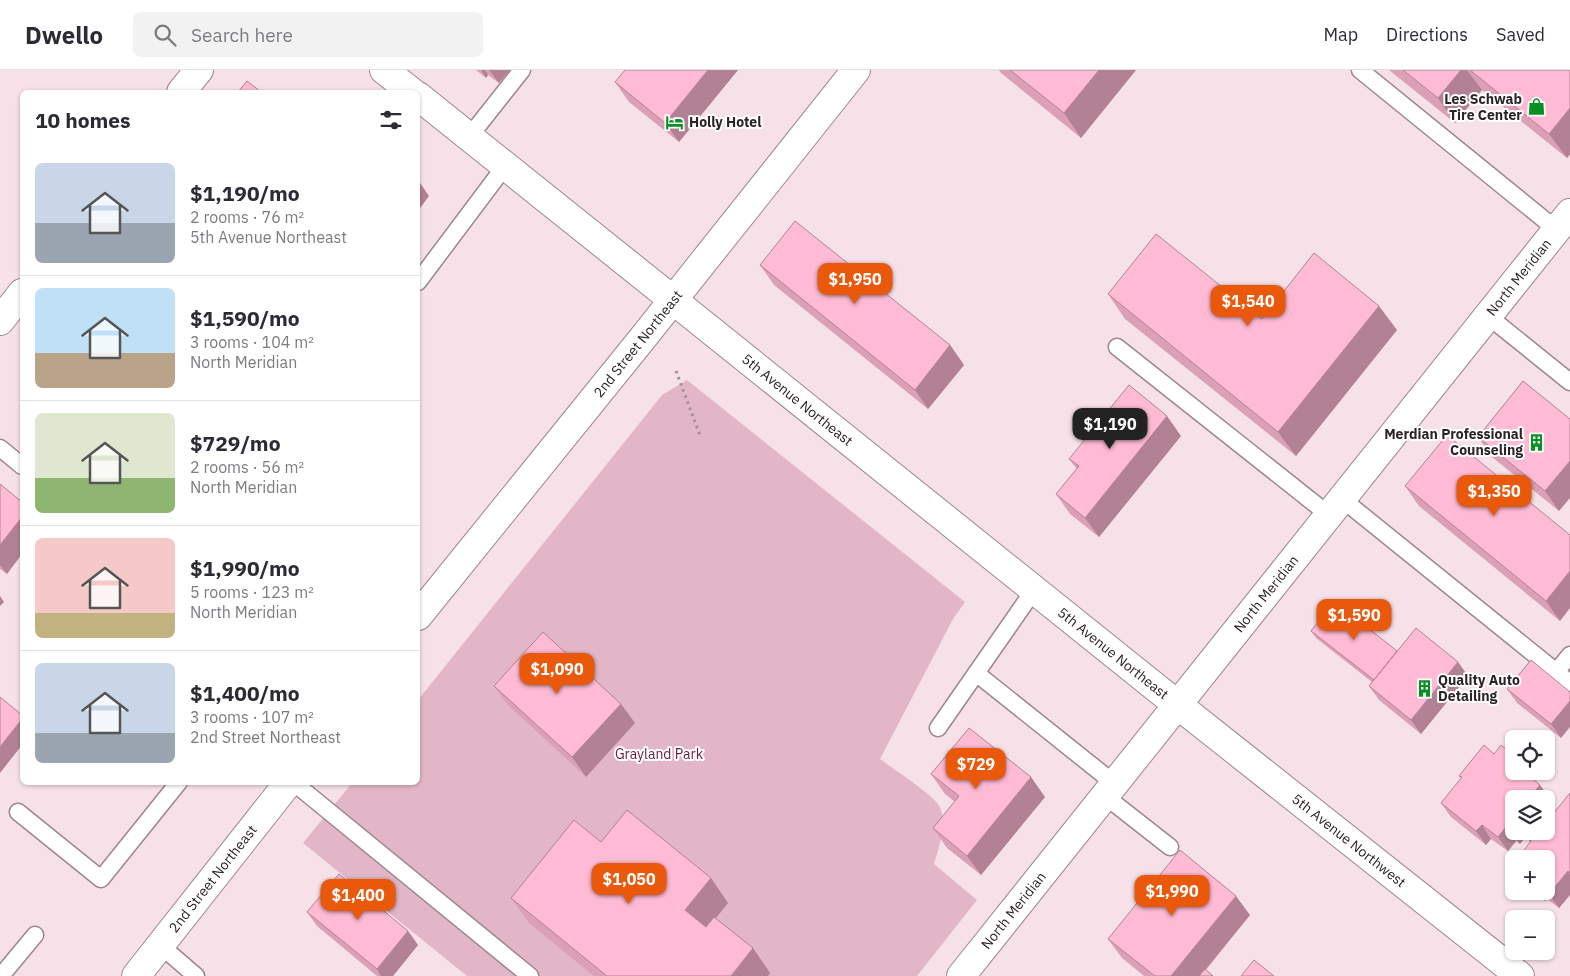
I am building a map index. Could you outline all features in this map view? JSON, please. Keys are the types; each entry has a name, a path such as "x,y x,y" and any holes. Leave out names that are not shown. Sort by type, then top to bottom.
{"main road":[{"path":"183,90 199,70"},
{"path":"384,70 409,90"},
{"name":"2nd Street Northeast","path":"420,614 856,70"},
{"name":"5th Avenue Northeast","path":"420,98 1178,705"},
{"name":"North Meridian","path":"962,976 1563,221"},
{"path":"0,321 20,296"},
{"name":"5th Avenue Northwest","path":"1178,705 1520,976"},
{"name":"2nd Street Northeast","path":"136,976 289,785"}],"lane":[{"path":"469,137 522,70"},
{"path":"1360,70 1563,221"},
{"path":"420,279 505,166"},
{"path":"1488,316 1570,382"},
{"path":"1117,347 1336,507 1570,683"},
{"path":"0,448 20,464"},
{"path":"938,728 1034,590"},
{"path":"1556,672 1570,655"},
{"path":"976,673 1110,790 1170,847"},
{"path":"18,812 101,879 177,785"},
{"path":"295,785 530,976"},
{"path":"1,976 35,935"},
{"path":"160,945 196,976"}],"path":[{"path":"676,371 701,438"}],"green space":[{"name":"Grayland Park","path":"687,380 965,602 953,619 880,759 922,789 940,807 943,821 940,843 934,864 977,900 917,976 467,976 303,843 350,785 420,785 420,698 662,395"}],"building":[{"path":"625,70 708,70 665,123 615,82"},
{"path":"1010,70 1099,70 1064,113"},
{"path":"1403,70 1461,70 1438,98"},
{"path":"1470,70 1570,70 1570,108 1549,134"},
{"path":"247,81 258,90 240,90"},
{"path":"795,221 950,345 915,390 760,265"},
{"path":"1156,234 1262,319 1314,253 1379,306 1278,432 1108,294"},
{"name":"Merdian Professional Counseling","path":"1523,381 1570,419 1570,461 1545,491 1478,437"},
{"path":"1129,385 1167,416 1085,518 1056,494 1079,466 1069,459"},
{"path":"1447,435 1570,535 1570,571 1546,601 1405,486"},
{"path":"0,484 20,500 20,520 0,545"},
{"path":"1334,601 1397,651 1374,680 1311,631"},
{"name":"Quality Auto Detailing","path":"1416,628 1458,662 1411,720 1369,686"},
{"path":"543,632 621,704 572,757 494,686"},
{"path":"1531,660 1570,692 1570,701 1551,724 1507,689"},
{"path":"0,697 20,713 20,722 0,747"},
{"path":"969,728 1031,777 967,856 933,828 959,796 931,774"},
{"path":"1484,745 1494,754 1501,745 1505,748 1505,780 1534,780 1540,785 1536,790 1505,790 1505,828 1498,837 1482,825 1476,831 1441,803 1462,777 1459,776"},
{"path":"1570,793 1570,873 1568,871 1555,887 1555,850 1524,850 1531,841 1530,840 1555,840 1555,811"},
{"path":"627,810 711,878 685,910 706,927 714,917 753,948 731,976 607,976 511,898 574,820 601,842"},
{"path":"1180,850 1236,896 1171,976 1155,976 1108,939"},
{"path":"339,874 408,931 377,969 307,912"},
{"path":"1254,960 1274,976 1241,976"},
{"path":"1205,969 1213,976 1199,976"}],"place":[{"name":"Les Schwab Tire Center","path":"1536,107"},
{"name":"Holly Hotel","path":"675,122"},
{"name":"Merdian Professional Counseling","path":"1537,442"},
{"name":"Quality Auto Detailing","path":"1424,688"}]}
